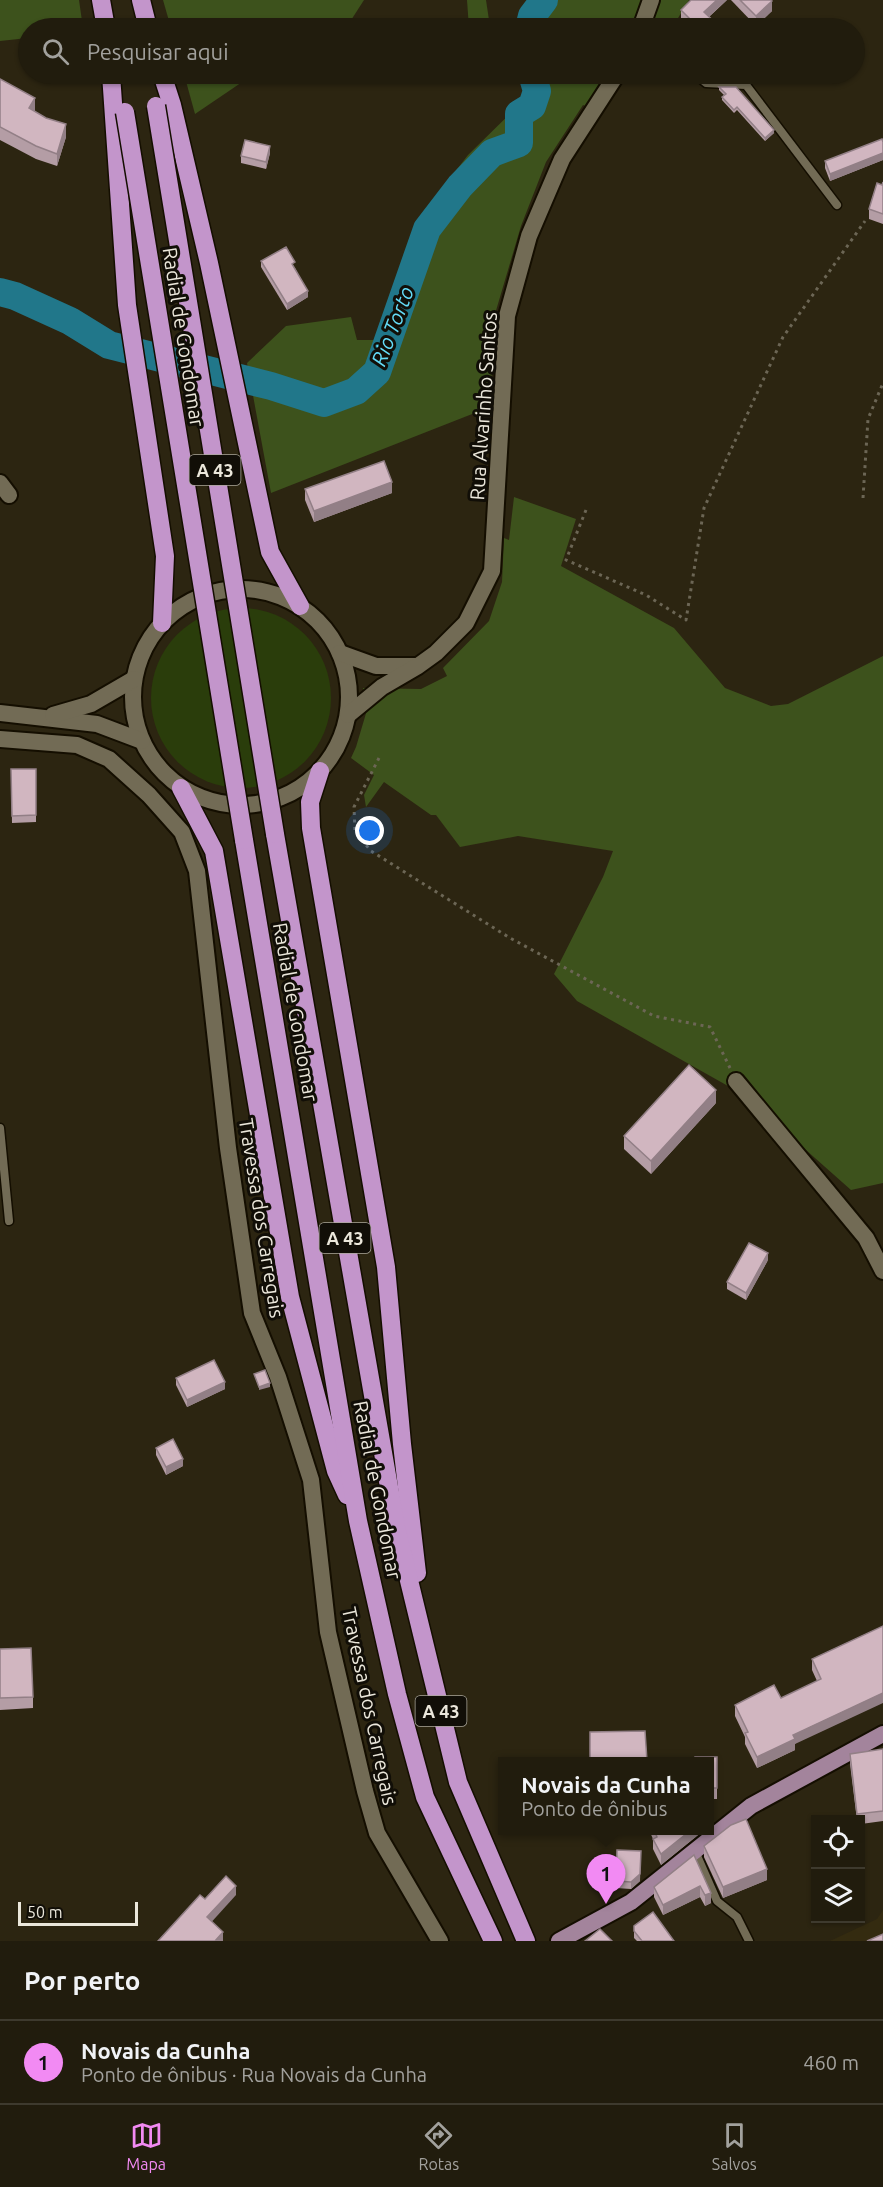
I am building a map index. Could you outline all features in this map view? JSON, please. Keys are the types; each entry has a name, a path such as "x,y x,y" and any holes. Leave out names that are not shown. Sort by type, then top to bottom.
{"highway":[{"path":"101,0 104,18"},
{"path":"141,0 146,18"},
{"path":"113,84 118,113"},
{"name":"Radial de Gondomar","path":"117,84 118,113 244,840 358,1521 397,1694 425,1797 493,1941"},
{"name":"Radial de Gondomar","path":"156,84 164,106 275,834 396,1527 458,1782 526,1941"},
{"path":"163,84 164,106"},
{"name":"A 43","path":"164,106 209,263 270,552 300,606"},
{"name":"A 43","path":"118,113 127,305 165,556 162,622"},
{"name":"A 43","path":"320,771 310,802 311,828 386,1267 402,1444 424,1639"},
{"name":"A 43","path":"181,788 214,851 290,1297 336,1470 358,1521"}],"main road":[{"path":"559,1941 631,1902 751,1806 883,1734"}],"street":[{"path":"645,18 651,0"},
{"name":"Rua Alvarinho Santos","path":"348,716 381,687 436,653 466,622 492,571 507,316 529,236 562,159 611,84"},
{"path":"238,589 270,593 300,606 330,634 340,653 348,684 348,716 343,736 333,755 304,786 265,803 244,806 223,804 201,798 181,788 152,760 135,720 132,699 134,679 139,658 149,639 162,622 178,609 197,598 217,591 238,589"},
{"path":"340,653 376,666 418,666"},
{"path":"46,717 91,704 134,679"},
{"path":"0,713 97,724 142,741"},
{"name":"Travessa dos Carregais","path":"0,739 77,745 109,759 149,795 182,832 197,872 228,1148 252,1313 279,1377 311,1480 328,1632 377,1833 440,1941"},
{"path":"736,1081 866,1238 883,1271"}],"lane":[{"path":"726,84 746,85 837,205"},
{"path":"0,1128 9,1221"},
{"path":"695,1851 717,1901 737,1917 749,1941"}],"path":[{"path":"586,510 566,560 646,595 686,620 704,508 783,337 864,221"},
{"path":"863,498 868,419 883,383"},
{"path":"378,758 354,807 355,832 371,851 510,938 654,1016 710,1028 736,1081"}],"shaded area":[{"path":"883,1910 883,1941 830,1941 877,1919"}],"green space":[{"path":"0,0 79,0 82,18 18,18 18,39 0,41"},
{"path":"163,0 364,0 352,18 168,18"},
{"path":"467,0 486,0 489,18 468,18"},
{"path":"534,0 689,0 678,18 527,18"},
{"path":"187,84 239,84 195,114"},
{"path":"528,84 605,84 591,108 583,105 546,162 521,226 495,314 490,407 271,493 247,363 286,326 351,317 357,340 373,340 388,355 431,233 437,195 468,155 530,94"},
{"path":"514,497 576,519 561,566 674,628 725,688 771,706 788,704 883,656 883,1183 851,1190 744,1095 577,1001 554,974 603,877 613,851 518,836 460,847 436,815 431,815 384,782 366,807 364,795 374,775 351,758 367,710 363,688 421,689 447,676 443,668 489,621 502,582 504,538 509,540"},
{"path":"241,608 276,615 305,634 324,663 331,698 324,733 305,762 276,781 241,788 206,781 177,762 158,733 151,698 158,663 177,634 206,615"}],"building":[{"path":"691,0 717,0 704,12 710,18 689,18 681,10"},
{"path":"740,0 771,0 772,1 756,16"},
{"path":"0,79 35,98 29,108 46,118 66,124 57,154 0,127"},
{"path":"719,87 736,87 774,130 765,138 737,107 734,110 722,97 726,94"},
{"path":"882,139 883,153 830,174 825,161"},
{"path":"245,140 270,146 266,162 241,156"},
{"path":"883,182 883,214 869,209 877,183 882,185"},
{"path":"286,247 295,262 292,264 308,291 287,304 261,261"},
{"path":"384,461 392,482 314,511 305,489"},
{"path":"11,769 36,769 36,815 12,816"},
{"path":"689,1065 716,1090 651,1161 624,1136"},
{"path":"749,1243 768,1253 746,1293 727,1282"},
{"path":"214,1360 225,1382 187,1400 176,1378"},
{"path":"265,1370 270,1383 259,1387 254,1374"},
{"path":"173,1439 183,1459 166,1467 156,1448"},
{"path":"883,1626 883,1693 793,1735 795,1739 757,1757 735,1705 774,1685 781,1698 821,1679 812,1659"},
{"path":"31,1648 33,1697 0,1698 0,1649"},
{"path":"645,1731 647,1757 590,1757 590,1732"},
{"path":"883,1749 883,1811 857,1814 850,1754"},
{"path":"714,1757 717,1757 717,1788 714,1788"},
{"path":"746,1819 767,1869 723,1887 704,1846 731,1825"},
{"path":"656,1835 685,1835 661,1854 653,1839 657,1837"},
{"path":"617,1850 641,1851 640,1874 631,1882 616,1881"},
{"path":"694,1855 711,1893 705,1895 700,1886 663,1905 654,1887"},
{"path":"226,1876 236,1886 207,1917 223,1932 215,1941 158,1941 200,1895 205,1899"},
{"path":"653,1912 674,1941 642,1941 634,1931 634,1926"},
{"path":"600,1929 612,1941 585,1941"},
{"path":"883,1934 883,1941 867,1941"}],"waterway":[{"name":"Rio Torto","path":"532,18 544,0"},
{"name":"Rio Torto","path":"0,292 15,296 70,321 109,345 271,386 324,403 356,391 377,372 427,229 460,186 492,153 519,143 519,114 532,106 537,91 535,84"}],"place":[{"name":"Novais da Cunha","path":"606,1904"}]}
